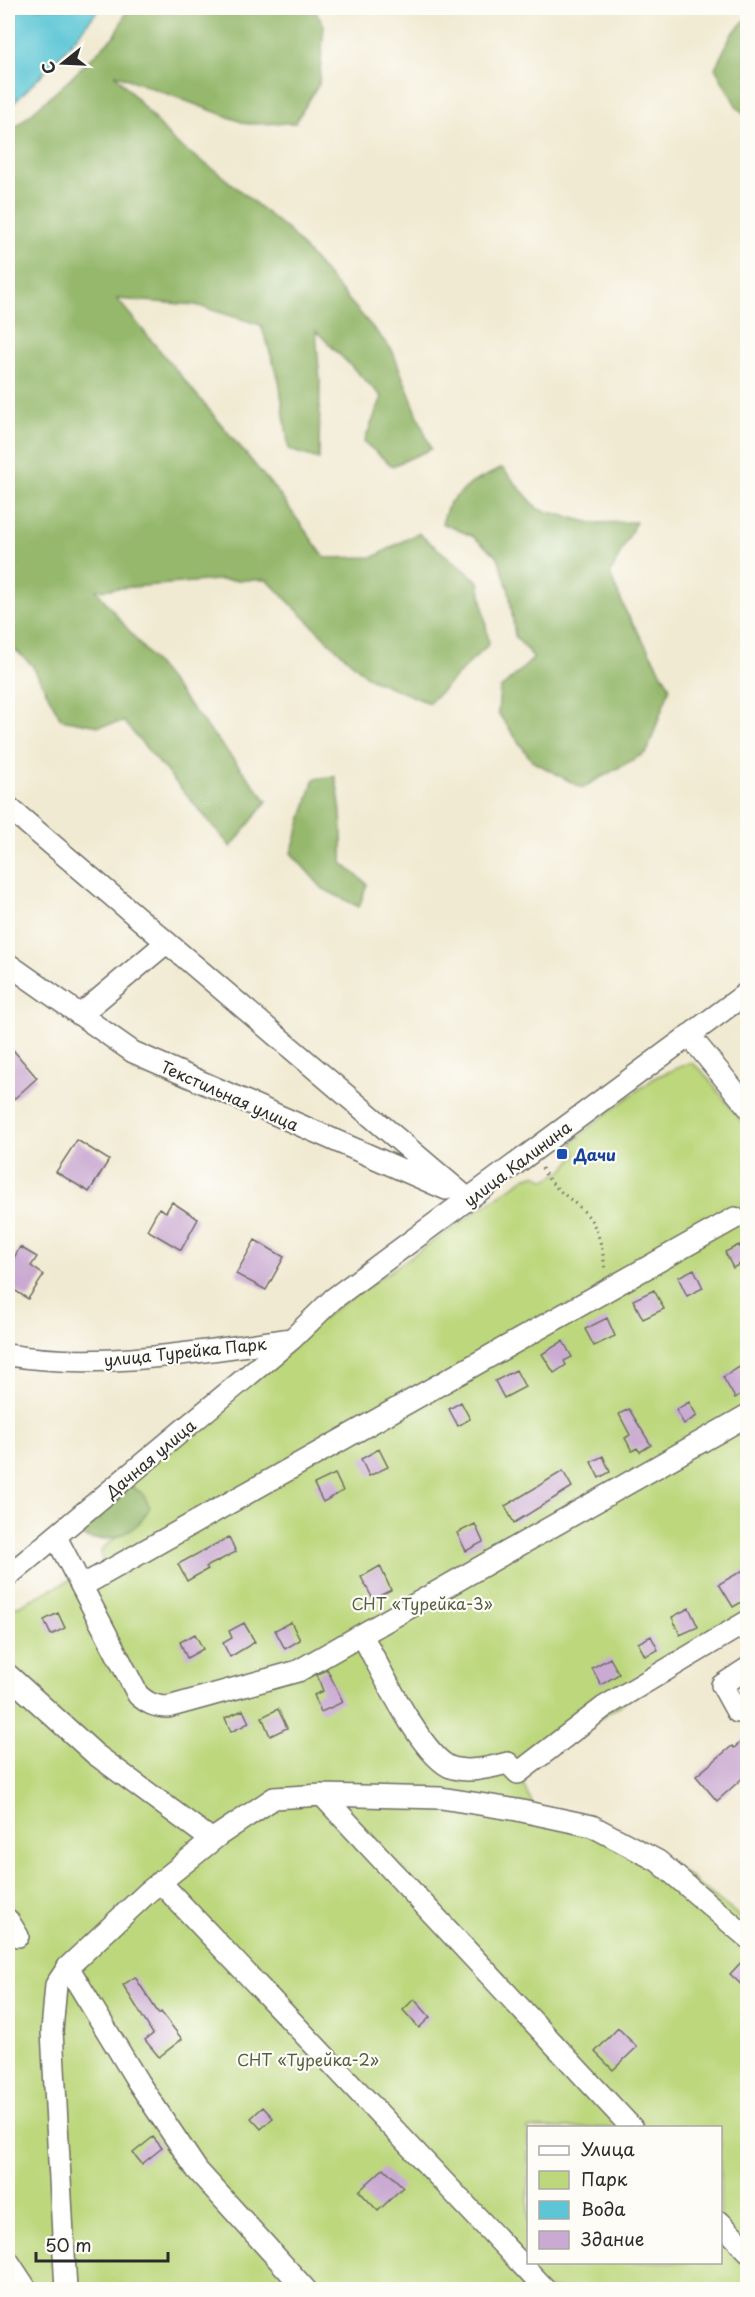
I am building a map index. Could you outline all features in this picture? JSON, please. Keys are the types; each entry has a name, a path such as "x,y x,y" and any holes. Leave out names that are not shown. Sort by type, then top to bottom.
{"street":[{"path":"8,807 468,1199"},
{"path":"80,1015 166,943"},
{"name":"Текстильная улица","path":"8,964 133,1052 468,1199"},
{"name":"улица Калинина","path":"292,1339 333,1299 747,992"},
{"path":"689,1035 747,1107"},
{"path":"82,1586 735,1218"},
{"name":"улица Турейка Парк","path":"8,1355 113,1362 292,1339"},
{"name":"Дачная улица","path":"8,1576 292,1339"},
{"path":"56,1537 138,1695 146,1702 158,1707 179,1705 298,1671 747,1415"},
{"path":"362,1635 419,1737 438,1760 452,1768 470,1770 508,1763 518,1773 604,1707 747,1622"},
{"path":"737,1712 722,1685 747,1668"},
{"path":"8,1676 95,1754 212,1840"},
{"path":"322,1795 631,2126"},
{"path":"66,2289 52,2031 56,1985 68,1967 159,1882 212,1840 274,1798 322,1795 441,1798 517,1810 592,1826 658,1861 747,1938"},
{"path":"159,1882 546,2289"},
{"path":"68,1967 138,2082 197,2170 306,2289"},
{"path":"722,2224 747,2251"},
{"path":"8,2261 27,2289"}],"path":[{"path":"540,1165 559,1191 589,1217 602,1246 605,1268 604,1291"}],"green space":[{"path":"128,8 313,8 324,25 319,84 295,123 247,124 115,74 174,142 216,171 290,232 392,350 431,449 392,466 364,442 382,397 316,331 320,381 319,459 289,450 279,380 261,325 196,305 117,299 279,494 325,558 374,557 418,533 479,582 489,644 429,703 369,678 267,580 217,580 96,590 267,801 231,847 124,722 99,726 61,719 32,665 8,643 8,131 17,126 67,82 116,34"},
{"path":"747,18 747,117 737,107 715,68 732,34"},
{"path":"502,468 538,509 592,523 636,522 610,574 626,612 670,687 647,752 582,788 532,761 498,713 500,689 534,658 515,636 509,591 498,557 472,536 442,523 449,503 472,483"},
{"path":"335,776 342,819 342,863 367,884 359,907 323,889 291,853 314,779"},
{"path":"691,1062 702,1071 747,1128 747,1621 518,1773 535,1809 671,1863 747,1922 747,2289 8,2290 8,1611 102,1564 101,1550 138,1524 121,1480 296,1336 525,1178 536,1174 545,1180 562,1171 576,1155 572,1143 598,1120 656,1077"},
{"path":"121,1480 142,1493 150,1507 142,1520 133,1528 111,1538 95,1539 80,1535 95,1504"}],"water":[{"path":"17,8 100,8 62,54 8,109 8,24"}],"building":[{"path":"8,1044 37,1078 14,1099 8,1091"},
{"path":"77,1140 109,1160 89,1192 56,1172"},
{"path":"172,1202 198,1219 181,1250 147,1230 159,1208 166,1212"},
{"path":"255,1240 284,1257 266,1290 236,1274"},
{"path":"739,1245 747,1260 733,1268 725,1252"},
{"path":"20,1247 37,1257 31,1266 44,1275 28,1299 8,1286 8,1269"},
{"path":"694,1269 703,1288 687,1296 678,1277"},
{"path":"654,1290 664,1309 643,1319 633,1300"},
{"path":"607,1318 615,1336 594,1346 585,1329"},
{"path":"563,1341 572,1357 564,1361 566,1365 554,1373 542,1354"},
{"path":"741,1366 747,1378 747,1390 735,1398 723,1377"},
{"path":"516,1370 525,1387 504,1398 495,1381"},
{"path":"461,1402 470,1419 458,1426 449,1409"},
{"path":"689,1402 697,1416 684,1424 676,1410"},
{"path":"629,1409 651,1445 640,1452 637,1448 632,1451 625,1438 630,1435 619,1414"},
{"path":"379,1449 388,1467 369,1476 361,1459"},
{"path":"603,1456 610,1472 599,1478 591,1462"},
{"path":"563,1471 572,1487 514,1523 505,1506"},
{"path":"335,1474 343,1491 323,1502 314,1484"},
{"path":"475,1524 483,1542 466,1551 457,1533"},
{"path":"229,1537 236,1552 206,1567 208,1569 187,1581 178,1564"},
{"path":"380,1566 391,1590 373,1599 361,1577"},
{"path":"747,1568 747,1599 733,1607 719,1584"},
{"path":"689,1608 698,1627 680,1635 672,1617"},
{"path":"58,1613 65,1628 51,1635 44,1620"},
{"path":"291,1622 300,1640 285,1649 275,1630"},
{"path":"244,1623 255,1642 230,1657 223,1643 232,1638 229,1631"},
{"path":"195,1634 203,1649 187,1658 180,1642"},
{"path":"651,1636 658,1650 645,1656 638,1643"},
{"path":"610,1658 619,1674 601,1685 592,1668"},
{"path":"327,1669 343,1702 321,1712 314,1695 323,1691 317,1675"},
{"path":"278,1709 287,1728 270,1736 262,1717"},
{"path":"243,1710 249,1723 231,1732 225,1718"},
{"path":"747,1737 747,1774 717,1801 696,1776 732,1746 734,1748"},
{"path":"747,1956 747,1990 730,1974"},
{"path":"135,1977 159,2014 161,2012 182,2039 159,2057 145,2040 153,2034 123,1985"},
{"path":"414,1999 430,2017 419,2028 403,2010"},
{"path":"618,2028 637,2047 613,2070 595,2052"},
{"path":"263,2107 273,2118 261,2129 251,2118"},
{"path":"153,2137 162,2148 142,2164 133,2153"},
{"path":"384,2168 403,2187 378,2211 359,2191"}],"place":[{"name":"Дачи","path":"562,1154"}],"park label":[{"name":"СНТ «Турейка-3»","path":"422,1603"},
{"name":"СНТ «Турейка-2»","path":"308,2059"}]}
